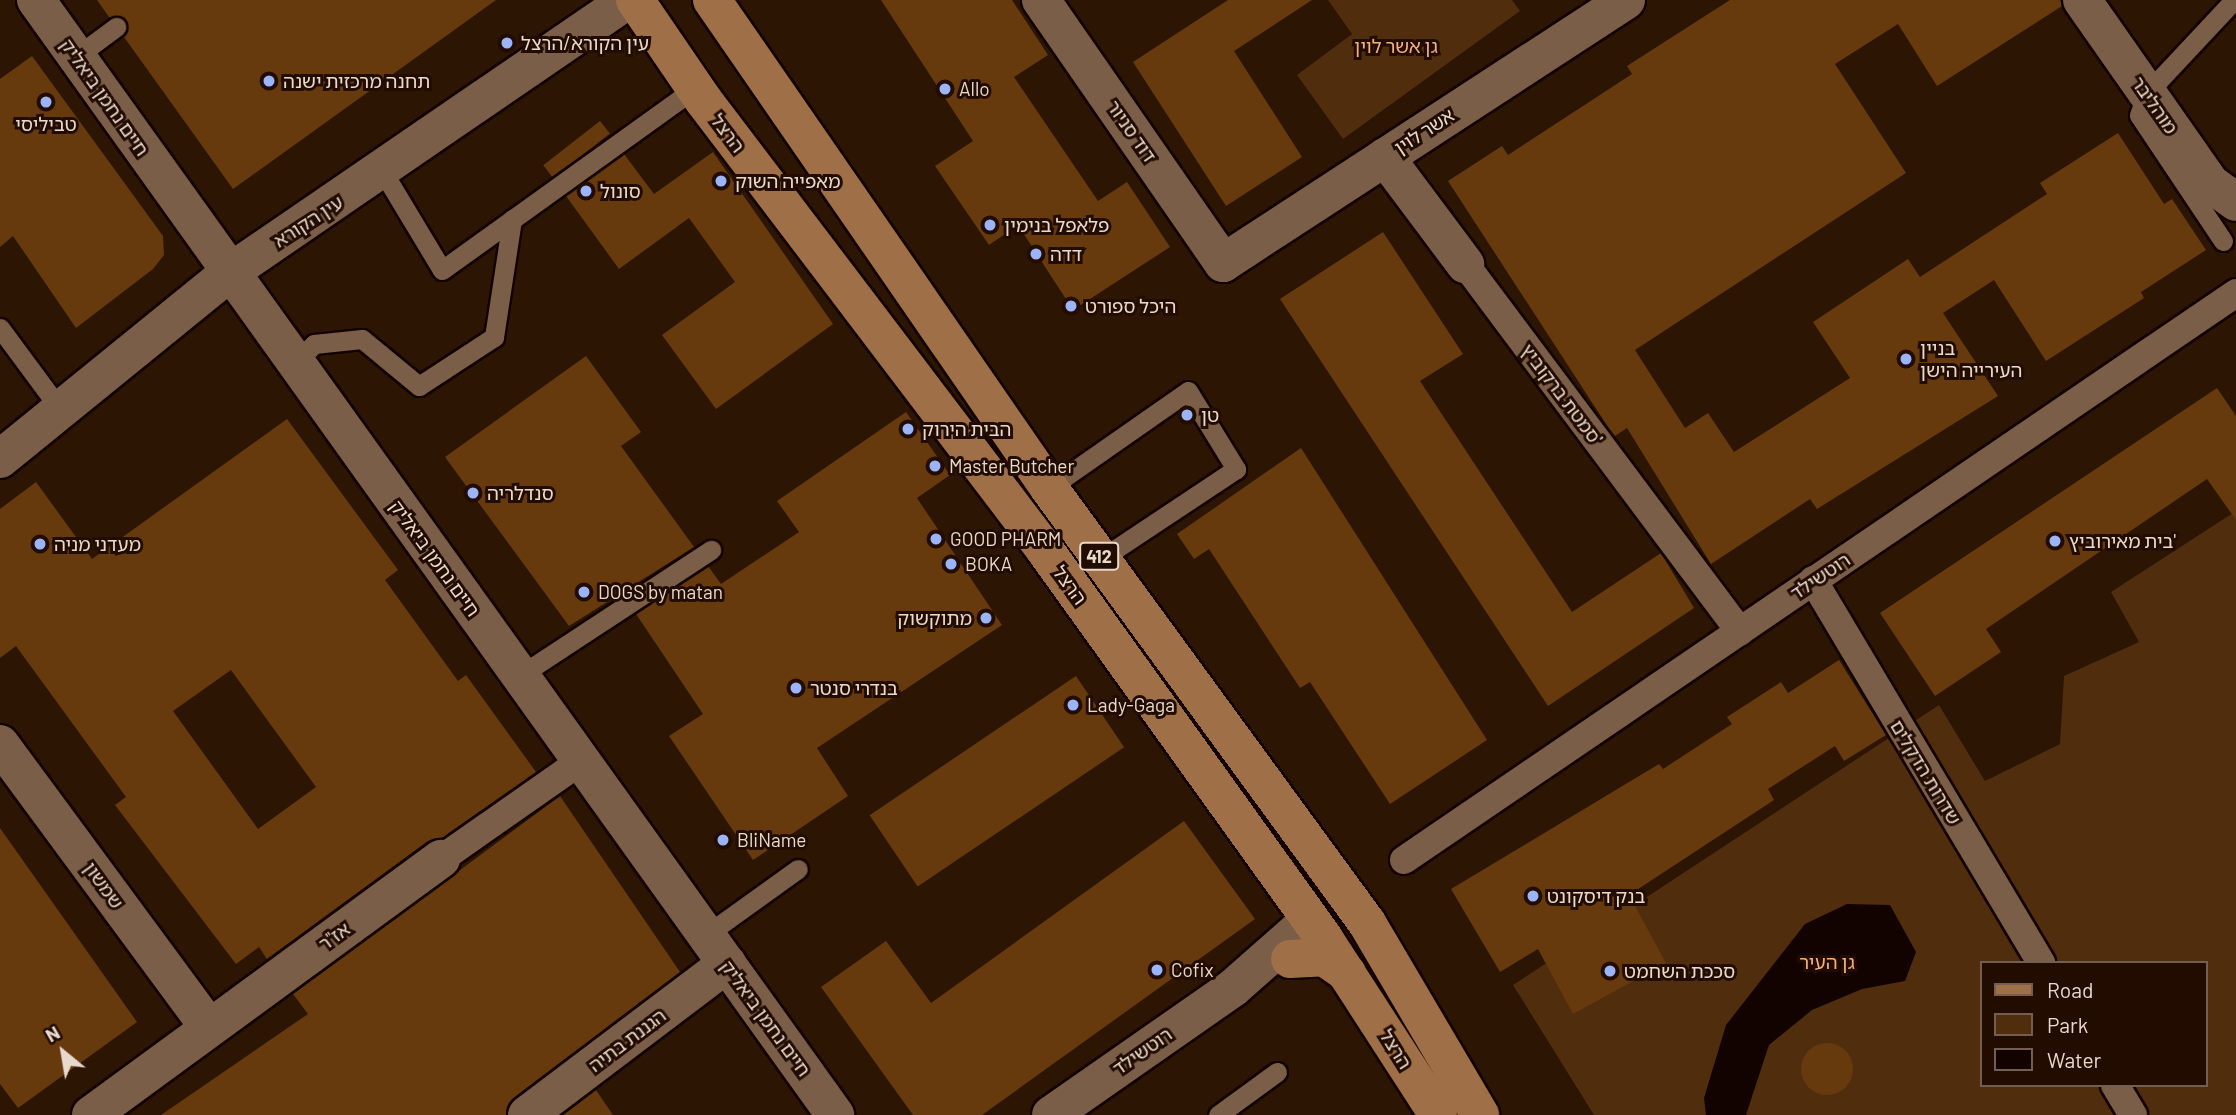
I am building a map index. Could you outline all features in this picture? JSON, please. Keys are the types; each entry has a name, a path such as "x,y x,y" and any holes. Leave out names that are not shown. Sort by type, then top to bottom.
{"main road":[{"name":"הרצל","path":"635,0 704,101 1045,550 1317,928 1438,1115"},
{"name":"הרצל","path":"712,0 1049,488 1352,905 1480,1115"},
{"path":"1290,958 1324,957 1347,973"}],"street":[{"name":"חיים נחמן ביאליק","path":"36,0 229,273 835,1115"},
{"name":"עין הקורא","path":"0,459 229,273 383,172 628,0"},
{"name":"דוד סניור","path":"1041,0 1223,262"},
{"name":"אשר לוין","path":"1223,262 1626,0"},
{"name":"מוהליבר","path":"2082,0 2210,183 2236,202"},
{"name":"סמטת ברקוביץ'","path":"1385,157 1740,631"},
{"name":"רוטשילד","path":"1404,860 2236,293"},
{"name":"שדרות הדקלים","path":"1813,580 2040,961"},
{"name":"שמשון","path":"0,744 208,1026"},
{"name":"אז\"ר","path":"91,1115 208,1026 580,761"},
{"name":"רוטשילד","path":"1051,1115 1352,905"},
{"name":"רוטשילד","path":"1233,988 1290,958 1317,928"},
{"name":"הגננת בתיה","path":"527,1115 717,950"},
{"path":"2116,1087 2133,1115"}],"lane":[{"path":"2223,241 2139,115 2147,93 2234,0"},
{"path":"77,56 116,27"},
{"path":"383,172 442,270 687,94 704,101"},
{"path":"295,363 314,344 362,338 419,386 494,337 512,219"},
{"path":"0,328 60,409"},
{"path":"1049,488 1188,391 1236,469 1101,558"},
{"path":"519,676 711,550"},
{"path":"717,950 798,869"},
{"path":"1217,1115 1277,1072"}],"green space":[{"name":"גן אשר לוין","path":"1328,0 1512,0 1520,11 1343,139 1297,75 1352,34"},
{"name":"גן העיר","path":"2236,511 2236,1115 1594,1115 1513,985 1939,705 1985,781 2060,744 2064,676 2139,642 2111,592"}],"water":[{"path":"1847,904 1890,905 1916,952 1905,981 1862,989 1812,1010 1769,1045 1746,1115 1706,1115 1704,1098 1726,1025 1805,924"}],"building":[{"name":"תחנה מרכזית ישנה","path":"97,0 496,0 233,189 124,37 126,20 109,17"},
{"path":"881,0 1012,0 1048,55 1014,77 1098,201 1127,182 1170,247 1073,310 1018,225 989,245 935,166 973,141"},
{"path":"1228,0 1312,0 1234,51 1302,157 1226,206 1133,62"},
{"path":"1730,0 2060,0 2062,6 1937,86 1898,24 1835,64 1906,173 1635,350 1685,428 1708,413 1734,452 1850,378 1813,322 1908,259 1920,277 2047,194 2040,183 2118,133 2164,204 2172,199 2206,250 2141,292 2144,298 2046,361 1994,280 1943,313 1998,396 1817,509 1810,499 1711,564 1627,428 1615,436 1608,427 1448,181 1502,146 1508,155 1632,74 1627,66"},
{"path":"32,56 163,236 164,255 153,269 76,328 13,236 0,247 0,79"},
{"path":"600,121 610,134 553,178 543,165"},
{"path":"713,152 833,324 716,409 662,335 735,282 689,218 619,269 566,196 624,154 654,194"},
{"path":"1383,232 1463,354 1420,381 1572,612 1661,553 1694,608 1548,706 1280,299"},
{"path":"586,356 641,432 621,446 694,547 569,626 445,457"},
{"path":"2217,388 2236,416 2236,520 2207,479 1986,629 2001,652 1935,696 1880,613"},
{"name":"בנדרי סנטר","path":"906,412 950,475 917,498 1002,625 817,748 848,796 753,860 669,736 703,714 636,614 708,566 721,584 799,532 777,501"},
{"path":"287,419 398,570 385,580 458,681 466,675 536,772 442,838 428,841 267,959 259,947 236,964 115,805 126,797 16,646 0,658 0,509 36,482 92,559","holes":["231,670 316,787 258,829 173,711"]},
{"path":"1301,448 1487,740 1390,804 1310,682 1300,688 1209,549 1194,559 1177,534"},
{"path":"1839,660 1886,735 1844,761 1835,746 1768,789 1774,800 1629,895 1666,963 1573,1014 1538,949 1500,972 1451,889 1659,764 1663,769 1732,724 1727,717 1781,682 1788,693"},
{"path":"1076,676 1124,747 918,887 870,815"},
{"path":"560,796 680,972 514,1098 506,1115 161,1115 308,1014 293,994"},
{"path":"1184,821 1255,919 982,1115 913,1115 821,987 886,941 931,1003"},
{"path":"0,828 137,1022 18,1108 0,1084"},
{"path":"1827,1043 1837,1045 1845,1051 1851,1059 1851,1079 1845,1087 1837,1093 1827,1095 1817,1093 1809,1087 1803,1079 1801,1069 1803,1059 1809,1051 1817,1045"},
{"path":"596,1090 613,1115 563,1115"}],"place":[{"name":"עין הקורא/הרצל","path":"507,43"},
{"name":"תחנה מרכזית ישנה","path":"269,81"},
{"name":"Allo","path":"945,89"},
{"name":"טביליסי","path":"46,102"},
{"name":"מאפייה השוק","path":"721,181"},
{"name":"סונול","path":"586,191"},
{"name":"פלאפל בנימין","path":"990,225"},
{"name":"דדה","path":"1036,254"},
{"name":"היכל ספורט","path":"1071,306"},
{"name":"בניין העירייה הישן","path":"1906,359"},
{"name":"טן","path":"1187,415"},
{"name":"הבית הירוק","path":"908,429"},
{"name":"Master Butcher","path":"935,466"},
{"name":"סנדלריה","path":"473,493"},
{"name":"GOOD PHARM","path":"936,539"},
{"name":"בית מאירוביץ'","path":"2055,541"},
{"name":"מעדני מניה","path":"40,544"},
{"name":"BOKA","path":"951,564"},
{"name":"DOGS by matan","path":"584,592"},
{"name":"מתוקשוק","path":"986,618"},
{"name":"בנדרי סנטר","path":"796,688"},
{"name":"Lady-Gaga","path":"1073,705"},
{"name":"BliName","path":"723,840"},
{"name":"בנק דיסקונט","path":"1533,896"},
{"name":"Cofix","path":"1157,970"},
{"name":"סככת השחמט","path":"1610,971"}]}
